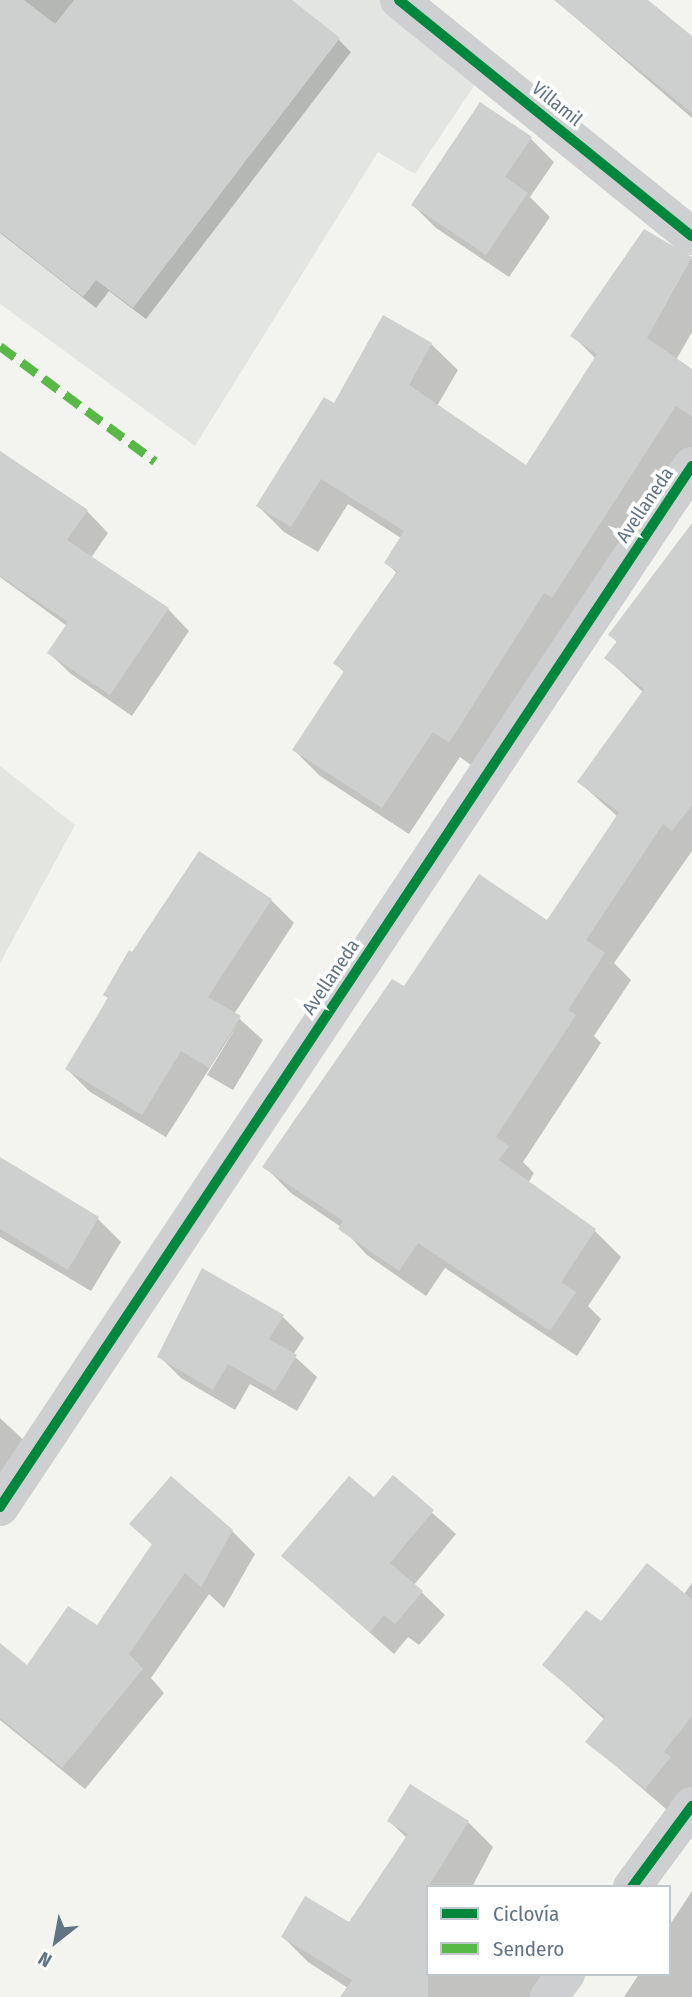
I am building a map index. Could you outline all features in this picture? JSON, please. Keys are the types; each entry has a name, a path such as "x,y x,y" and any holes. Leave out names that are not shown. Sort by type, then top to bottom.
{"street":[{"name":"Villamil","path":"402,1 692,236"},
{"name":"Avellaneda","path":"0,1507 692,466"},
{"path":"633,1885 692,1806"},
{"path":"549,1997 565,1976"}],"shaded area":[{"path":"0,0 389,0 482,74 415,174 378,152 195,446 0,304"},
{"path":"0,766 75,825 0,963"}],"building":[{"path":"0,0 24,0 55,24 74,0 292,0 340,38 133,308 96,280 83,297 0,232"},
{"path":"554,0 648,0 692,36 692,113"},
{"path":"480,102 532,137 505,177 528,193 486,255 411,205"},
{"path":"644,229 692,257 647,338 692,369 692,417 676,406 552,598 544,593 449,743 433,732 382,808 292,750 344,671 333,663 397,571 384,563 404,531 321,479 291,527 256,506 324,397 334,403 383,315 432,343 409,385 526,465 597,354 570,336"},
{"path":"0,451 88,510 67,540 169,608 110,695 47,653 68,622 0,576"},
{"path":"692,523 692,805 672,831 663,824 586,940 605,953 568,1010 576,1015 496,1137 509,1146 499,1160 596,1229 561,1282 576,1292 550,1331 418,1243 399,1271 338,1229 343,1221 262,1167 392,979 404,986 479,874 547,920 619,812 577,782 644,689 604,658 617,641 608,635"},
{"path":"199,851 272,899 208,997 241,1016 209,1068 181,1051 142,1115 65,1069 108,998 103,995 129,950 132,952"},
{"path":"0,1157 99,1217 68,1270 0,1229"},
{"path":"202,1268 284,1315 269,1339 297,1355 275,1391 228,1364 213,1390 157,1357"},
{"path":"393,1475 434,1510 390,1563 423,1591 395,1624 384,1615 370,1632 281,1556 349,1476 374,1497"},
{"path":"171,1476 233,1530 201,1587 185,1573 129,1654 143,1669 62,1768 0,1718 0,1643 27,1665 68,1606 97,1625 152,1544 129,1524"},
{"path":"647,1563 692,1599 692,1716 664,1752 671,1757 645,1789 585,1742 605,1717 542,1665 586,1610 601,1621"},
{"path":"410,1784 469,1821 429,1885 426,1885 428,1997 340,1997 352,1980 281,1937 305,1896 349,1922 408,1834 387,1821"}],"marked path":[{"path":"0,346 155,461"}],"cycle path":[{"path":"399,0 692,236"},
{"path":"0,1507 692,466"},
{"path":"633,1885 692,1806"}]}
